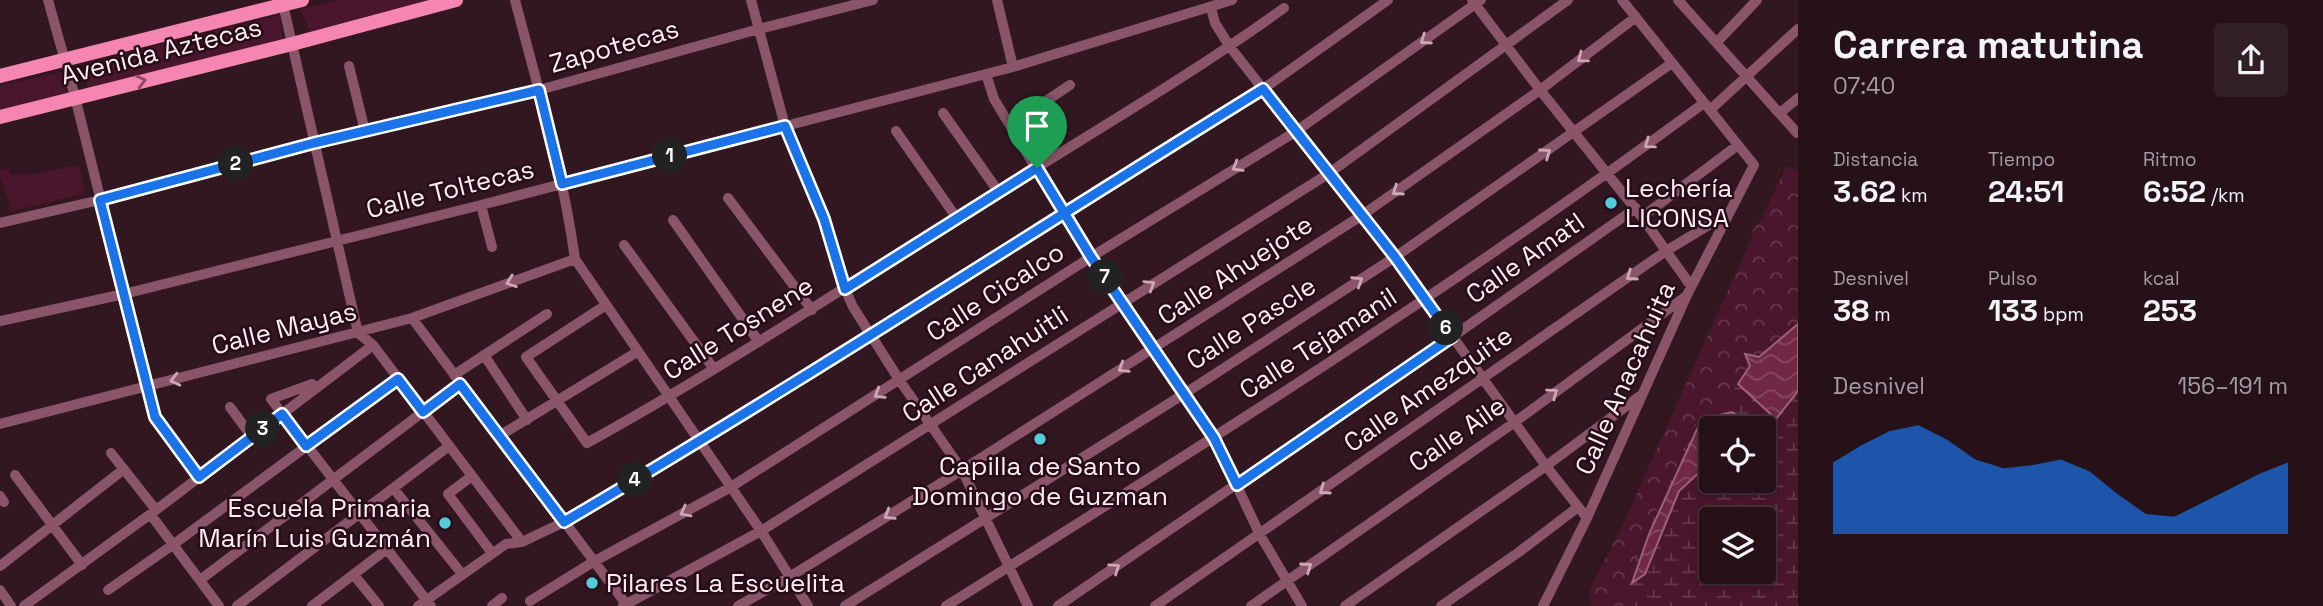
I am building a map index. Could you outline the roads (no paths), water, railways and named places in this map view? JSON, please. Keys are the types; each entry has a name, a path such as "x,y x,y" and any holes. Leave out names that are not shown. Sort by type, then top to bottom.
{"main road":[{"name":"Avenida Aztecas","path":"0,76 282,2 302,0"},
{"name":"Avenida Aztecas","path":"0,117 456,0"}],"street":[{"path":"48,0 155,417 199,477"},
{"path":"514,0 562,184 575,259 761,531 808,606"},
{"path":"751,0 785,126 824,219 845,289 870,335 962,470 1028,606"},
{"name":"Zapotecas","path":"0,223 100,200 314,143 539,90 873,0"},
{"path":"997,0 1013,66"},
{"name":"Calle Toltecas","path":"0,321 124,294 481,205 986,74 1233,0"},
{"path":"317,387 312,384 271,399 387,549 425,604 506,544 522,542 564,522 700,442 1263,89 1388,0"},
{"name":"Calle Canahuitli","path":"625,605 761,531 1328,174 1568,0"},
{"path":"1622,0 1738,145"},
{"path":"1717,42 1757,0"},
{"path":"282,2 358,333 373,345 522,542"},
{"path":"1476,2 1506,47 1639,213 1667,251 1689,291"},
{"name":"Calle Cicalco","path":"530,601 593,562 731,487 1091,257 1295,132 1476,2"},
{"path":"1686,3 1797,133"},
{"path":"1211,8 1230,47 1395,257 1482,379 1587,518"},
{"name":"Calle Tosnene","path":"557,402 587,443 669,397 812,310 1230,47 1284,8"},
{"name":"Calle Ahuejote","path":"738,606 962,470 1361,216 1540,90 1636,17"},
{"name":"Calle Tejamanil","path":"946,606 1214,438 1426,300 1707,107 1748,77 1798,29"},
{"name":"Calle Pascle","path":"845,606 1184,394 1395,257 1672,63"},
{"path":"349,66 365,131"},
{"path":"986,74 994,99 1091,257 1214,438 1260,535 1302,606"},
{"path":"1010,125 1070,85"},
{"path":"1780,113 1798,98"},
{"path":"943,113 998,191"},
{"path":"896,131 956,217"},
{"name":"Calle Anacahuita","path":"1542,604 1587,518 1689,291 1752,170 1754,165 1738,145"},
{"name":"Calle Amatl","path":"1058,606 1738,145"},
{"path":"728,198 812,310"},
{"path":"481,205 492,247"},
{"name":"Calle Amezquite","path":"1155,606 1667,251 1729,212"},
{"path":"673,220 759,342"},
{"path":"624,245 714,369"},
{"name":"Calle Mayas","path":"0,424 412,318 575,259"},
{"name":"Calle Aile","path":"1251,606 1515,422 1689,291"},
{"path":"557,402 526,357 606,306"},
{"path":"200,580 423,412 484,355 547,314"},
{"path":"412,318 625,605"},
{"path":"24,606 153,513 373,345"},
{"path":"499,436 637,352"},
{"path":"484,355 527,420"},
{"path":"108,590 398,379"},
{"path":"1345,606 1546,466 1642,394"},
{"path":"230,407 252,437"},
{"path":"237,606 449,446"},
{"path":"111,453 219,606"},
{"path":"0,566 124,469"},
{"path":"15,475 82,565"},
{"path":"472,475 448,494 492,554"},
{"path":"394,489 463,574"},
{"path":"1441,606 1578,507"},
{"path":"312,606 387,549"},
{"path":"354,575 379,606"},
{"path":"0,590 12,606"},
{"path":"326,595 334,606"},
{"path":"492,606 502,598"}],"water":[{"path":"1798,324 1798,391 1776,419 1776,416 1738,384 1750,366 1745,354 1759,357"},
{"path":"1732,412 1738,416 1715,416"},
{"path":"1698,427 1699,473 1679,491 1645,574 1632,583 1649,534"}],"place":[{"name":"Lechería LICONSA","path":"1611,203"},
{"name":"Capilla de Santo Domingo de Guzman","path":"1040,439"},
{"name":"Escuela Primaria Marín Luis Guzmán","path":"445,523"},
{"name":"Pilares La Escuelita","path":"592,583"}]}
